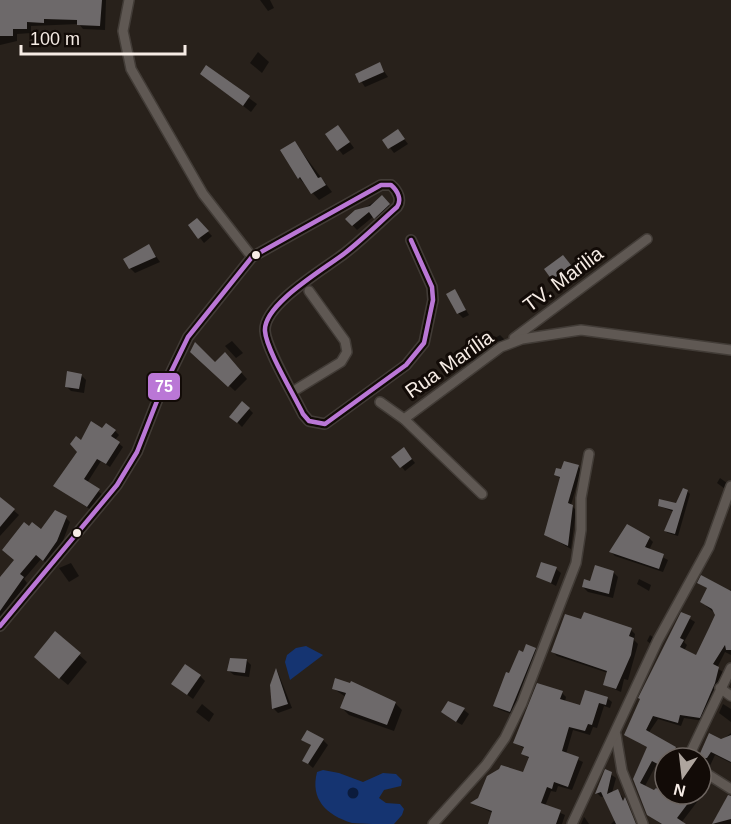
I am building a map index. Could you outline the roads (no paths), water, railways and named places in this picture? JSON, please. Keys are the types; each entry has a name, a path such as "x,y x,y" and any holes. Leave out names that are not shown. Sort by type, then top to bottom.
{"street":[{"path":"129,0 123,31 131,69 203,194 252,256"},
{"path":"0,626 117,485 137,452 157,401 188,337 252,256 381,185 391,185 397,192 400,199 396,207 346,252 299,287 268,317 265,331 267,339 303,414 309,421 325,424 406,366 417,354 429,326 432,287 411,240"},
{"name":"TV. Marilia","path":"501,347 647,239"},
{"path":"292,392 340,362 347,352 345,341 309,291"},
{"name":"Rua Marília","path":"482,494 404,418 501,347 522,339 581,330 731,350"},
{"path":"380,402 404,418"},
{"path":"433,824 486,765 505,738 522,703 576,563 581,530 581,498 589,454"},
{"path":"572,824 616,734 657,640 709,547 731,486"},
{"path":"693,746 731,668"},
{"path":"720,688 731,696"},
{"path":"616,734 622,771 643,824"},
{"path":"713,778 731,789"}],"water":[{"path":"306,646 323,655 290,680 285,662 287,655 296,648"},
{"path":"323,770 363,782 383,773 396,774 402,780 401,786 384,790 379,798 386,803 400,804 404,809 402,815 394,824 352,823 343,820 322,805 318,798 315,782 317,772"}]}
